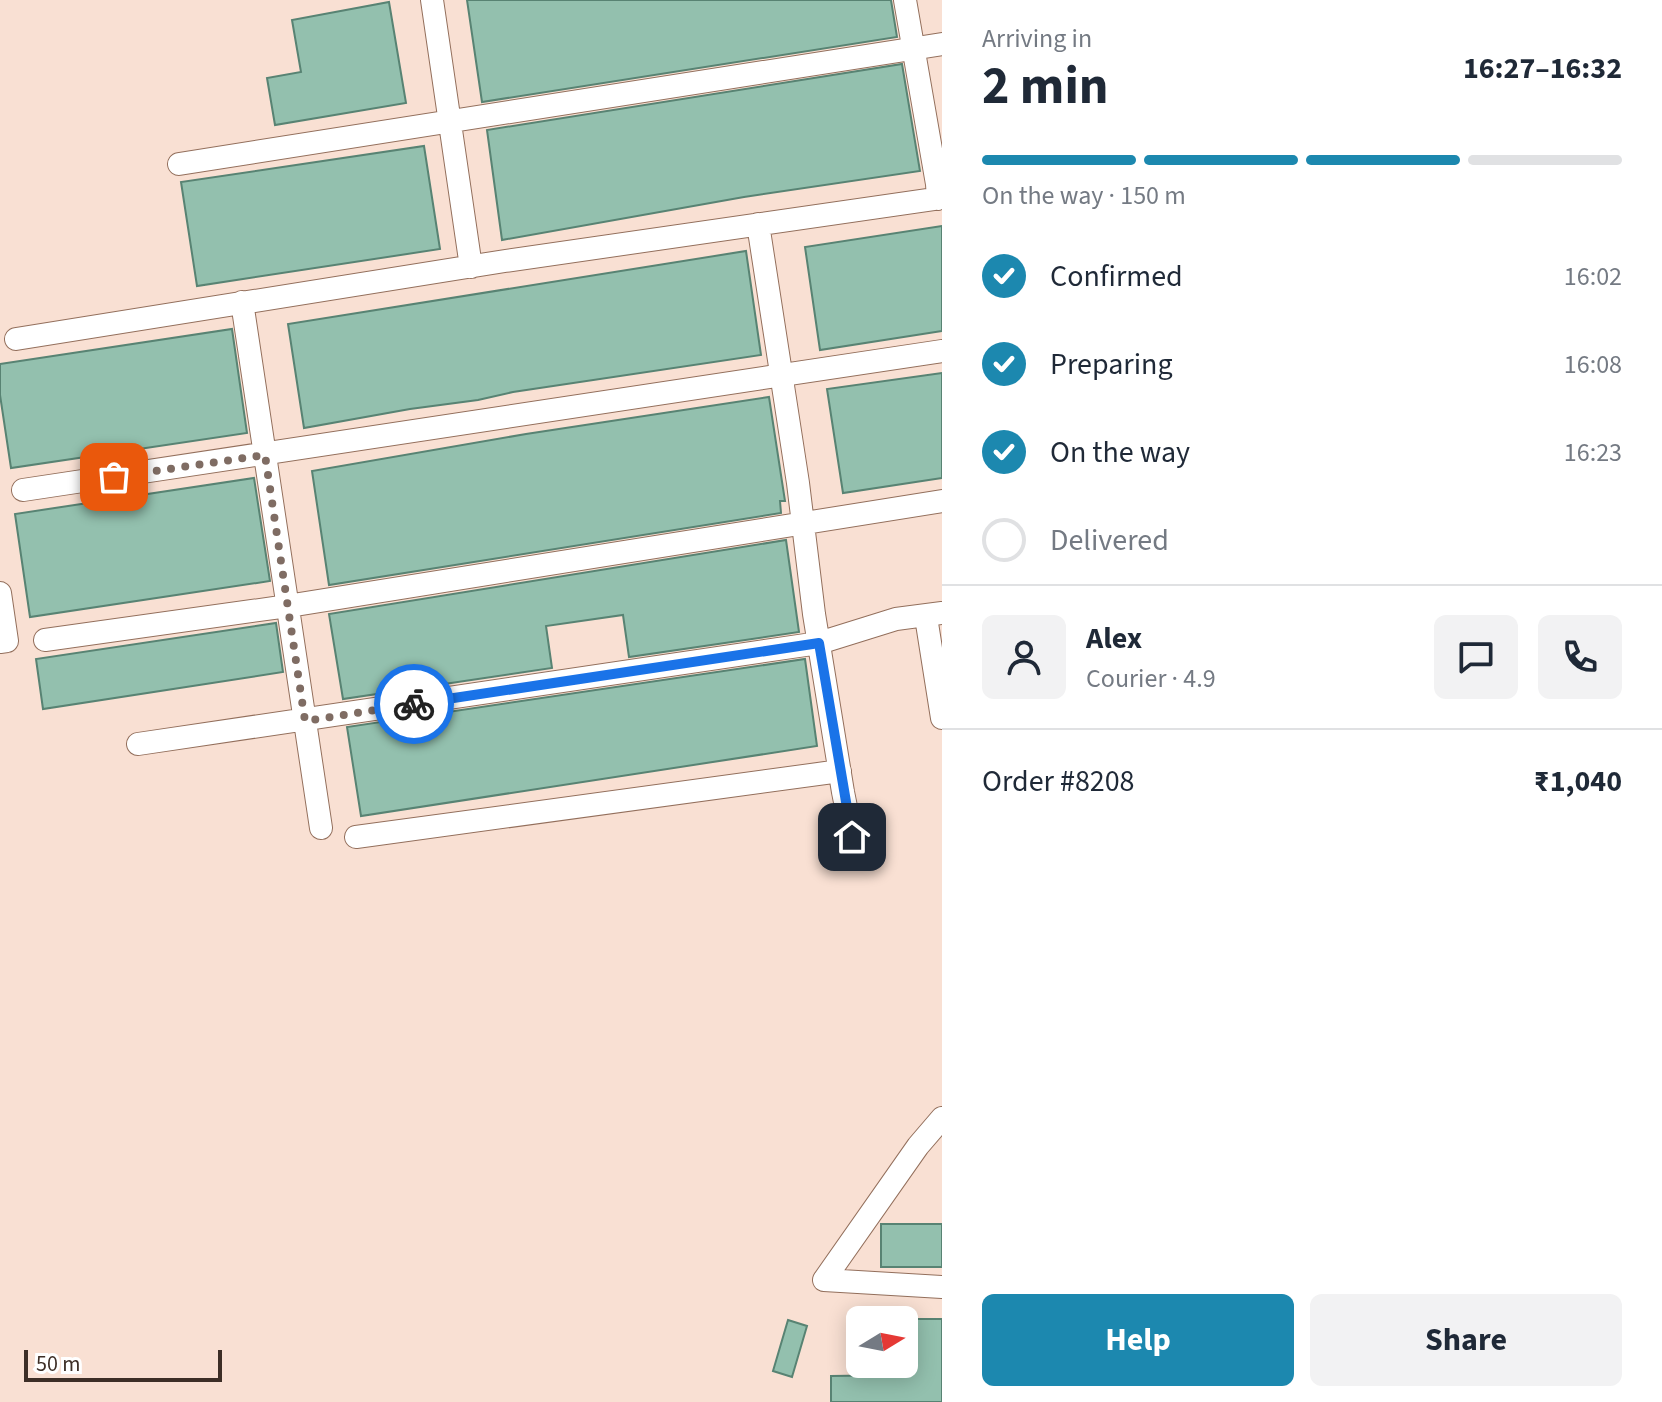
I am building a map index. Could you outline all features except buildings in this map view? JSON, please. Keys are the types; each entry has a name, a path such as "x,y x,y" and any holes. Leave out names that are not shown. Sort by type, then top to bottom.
{"street":[{"path":"432,0 471,267"},
{"path":"16,339 471,267 940,198 905,0"},
{"path":"179,164 942,44"},
{"path":"758,224 819,643 852,837"},
{"path":"242,302 321,828"},
{"path":"23,490 942,351"},
{"path":"45,640 288,606 942,501"},
{"path":"0,593 7,641 0,642"},
{"path":"138,744 819,643 896,619 934,615 942,718"},
{"path":"356,837 840,771"},
{"path":"942,1118 918,1146 824,1280 942,1287"},
{"path":"918,1146 942,1147"}],"way so far":[{"path":"114,477 265,455 305,721 414,704"}],"route":[{"path":"414,704 819,643 852,837"}]}
